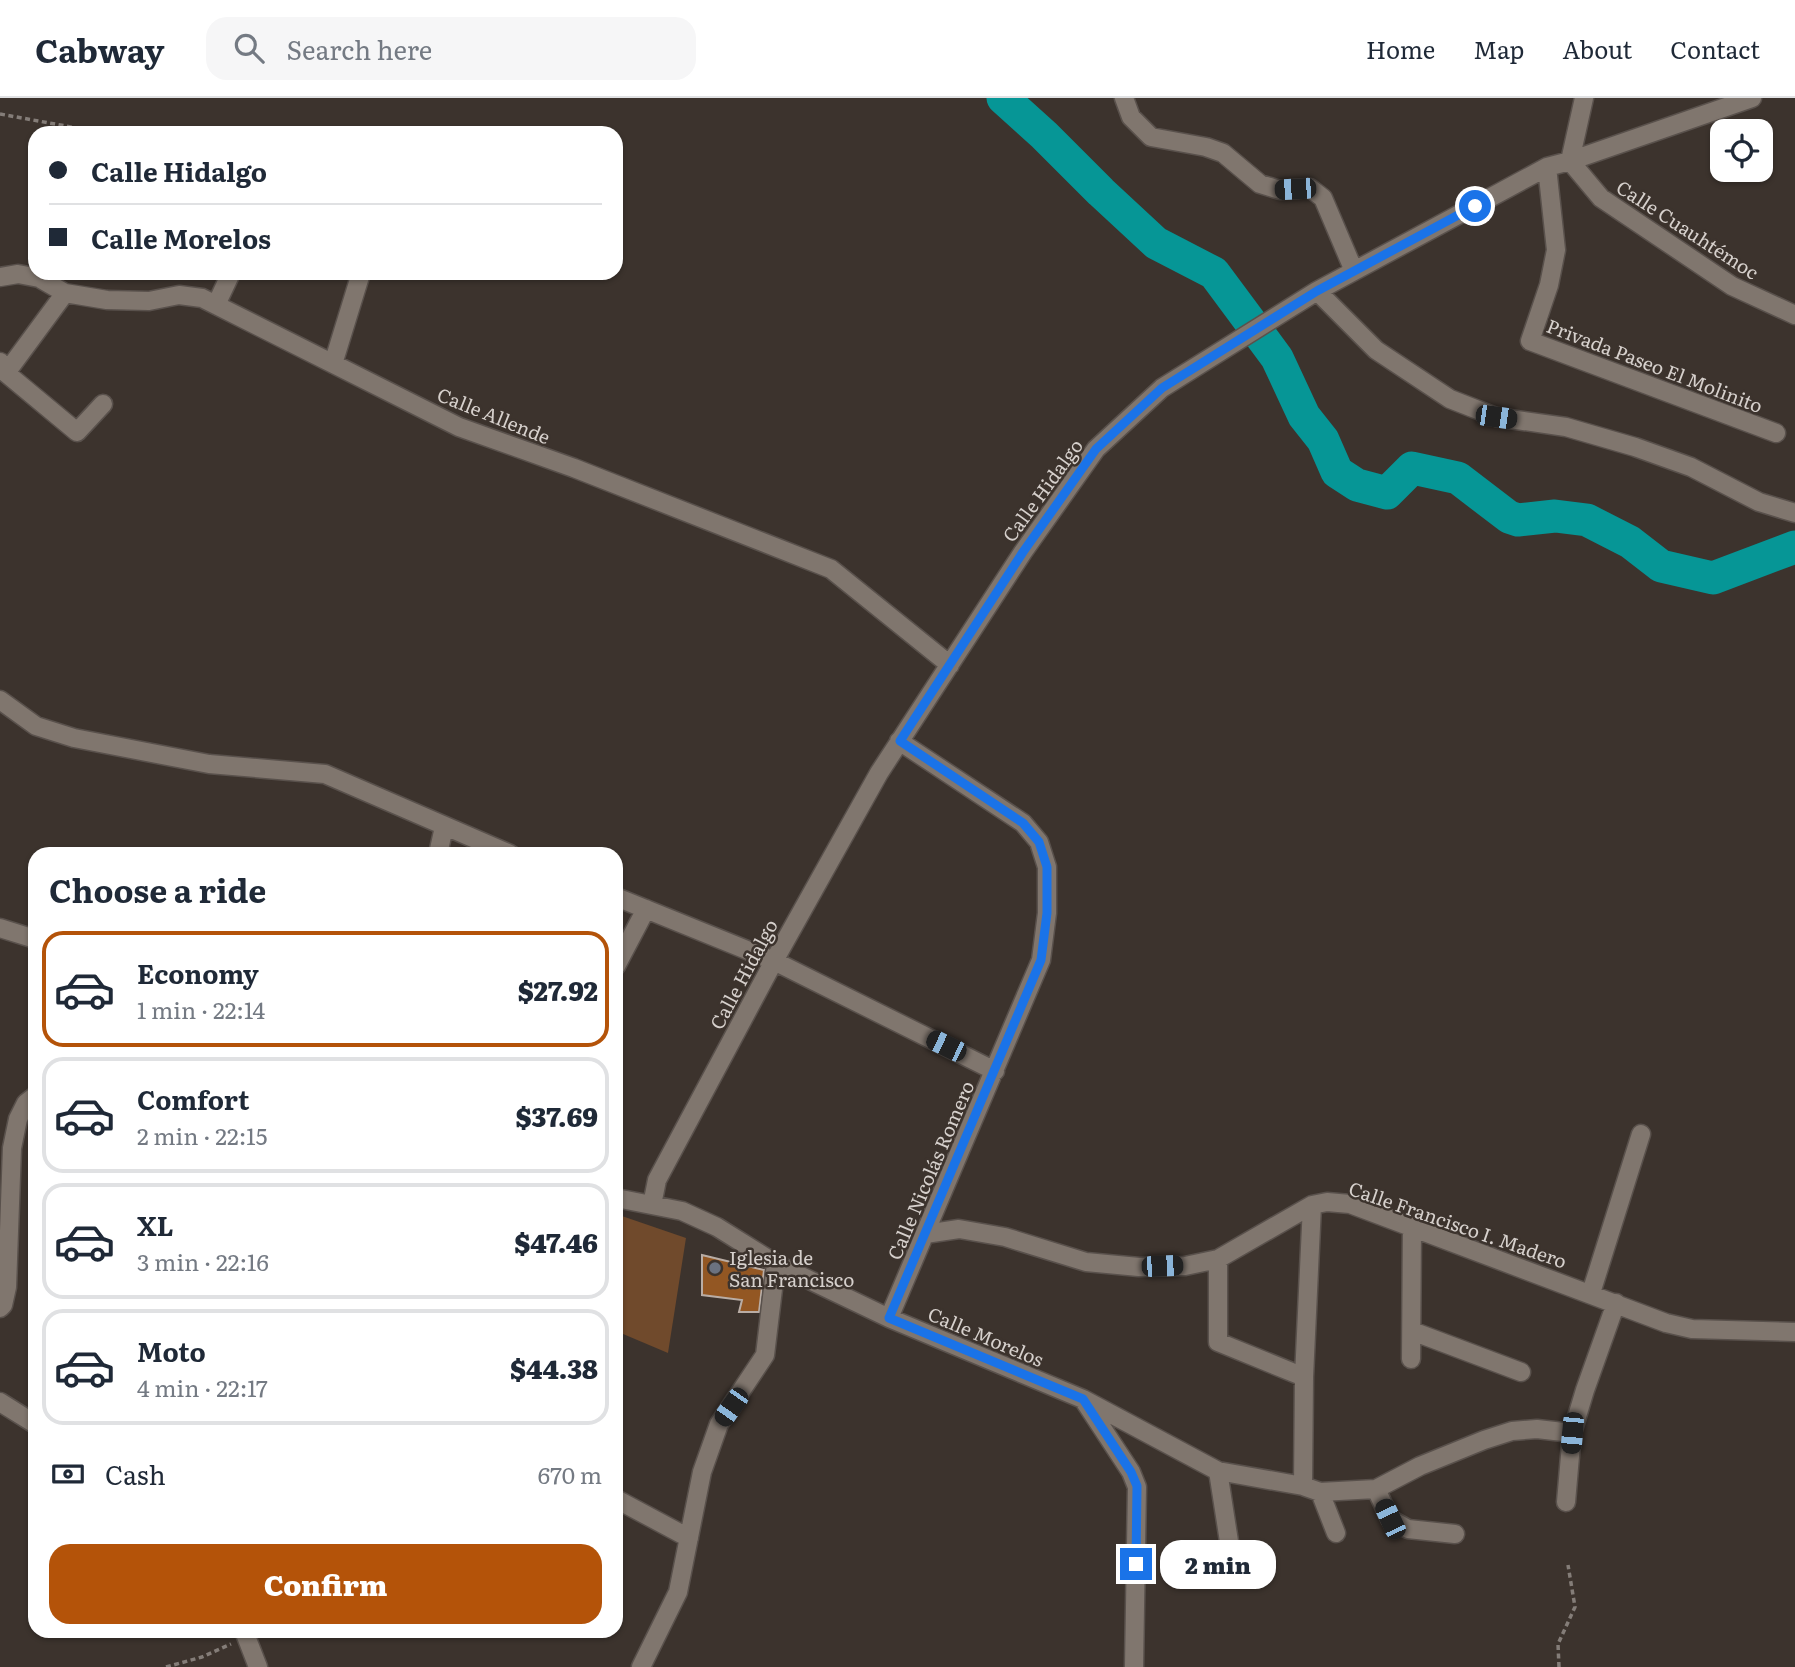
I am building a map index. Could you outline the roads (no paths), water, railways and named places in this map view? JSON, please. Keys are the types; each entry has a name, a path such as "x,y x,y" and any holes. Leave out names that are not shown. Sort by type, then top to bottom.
{"street":[{"path":"1124,98 1131,117 1151,137 1206,147 1223,153 1260,184 1280,190 1310,188 1323,198 1354,271"},
{"path":"1570,161 1584,98"},
{"name":"Calle Hidalgo","path":"652,1205 657,1180 774,961 879,773 1023,552 1096,449 1162,388 1315,293 1547,167 1752,98"},
{"name":"Calle Cuauhtémoc","path":"1570,161 1601,198 1732,286 1795,315"},
{"name":"Privada Paseo El Molinito","path":"1547,167 1556,250 1549,285 1530,341 1776,433"},
{"name":"Calle Allende","path":"0,277 18,274 28,276"},
{"name":"Calle Allende","path":"42,280 65,293 107,300 149,301 179,295 202,298 459,427 574,468 831,569 950,664"},
{"path":"216,304 228,280"},
{"path":"333,364 359,280"},
{"path":"65,293 3,368 77,432 103,404"},
{"path":"1315,293 1376,350 1450,399 1496,417 1566,427 1635,447 1692,467 1759,502 1795,513"},
{"path":"0,700 36,726 74,738 209,764 325,774 493,847"},
{"name":"Calle Nicolás Romero","path":"889,1318 1041,960 1047,913 1047,867 1039,842 1023,823 900,741"},
{"path":"440,847 444,827"},
{"path":"623,900 774,961 995,1071"},
{"path":"623,953 646,909"},
{"path":"0,928 28,937"},
{"path":"0,1308 7,1287 12,1148 18,1119 28,1101"},
{"path":"1591,1293 1641,1134"},
{"name":"Calle Morelos","path":"623,1199 682,1211 718,1227 776,1264 889,1318 1083,1399 1218,1471 1311,1489 1376,1489"},
{"name":"Calle Francisco I. Madero","path":"925,1234 959,1228 1005,1237 1086,1262 1139,1268 1185,1266 1218,1259 1312,1205 1327,1202 1350,1204 1666,1323 1692,1329 1795,1332"},
{"path":"1312,1205 1304,1377 1311,1489 1336,1533"},
{"path":"1411,1359 1412,1226"},
{"path":"1218,1259 1218,1342 1304,1377"},
{"path":"641,1667 678,1592 702,1472 719,1424 765,1355 776,1264"},
{"path":"1566,1502 1572,1433 1584,1390 1616,1303"},
{"path":"1412,1331 1521,1372"},
{"path":"1083,1399 1131,1472 1137,1486 1134,1667"},
{"path":"0,1402 28,1420"},
{"path":"1455,1534 1408,1529 1390,1519 1376,1489 1420,1466 1512,1431 1537,1429 1572,1433"},
{"path":"1218,1471 1230,1548"},
{"path":"623,1503 689,1538"},
{"path":"247,1638 258,1667"}],"waterway":[{"path":"1003,98 1156,243 1214,273 1277,358 1304,416 1323,440 1337,472 1357,485 1387,493 1412,468 1458,478 1509,517 1518,520 1555,516 1587,520 1630,542 1661,566 1713,578 1795,547"}],"place":[{"name":"Iglesia de San Francisco","path":"715,1268"}]}
